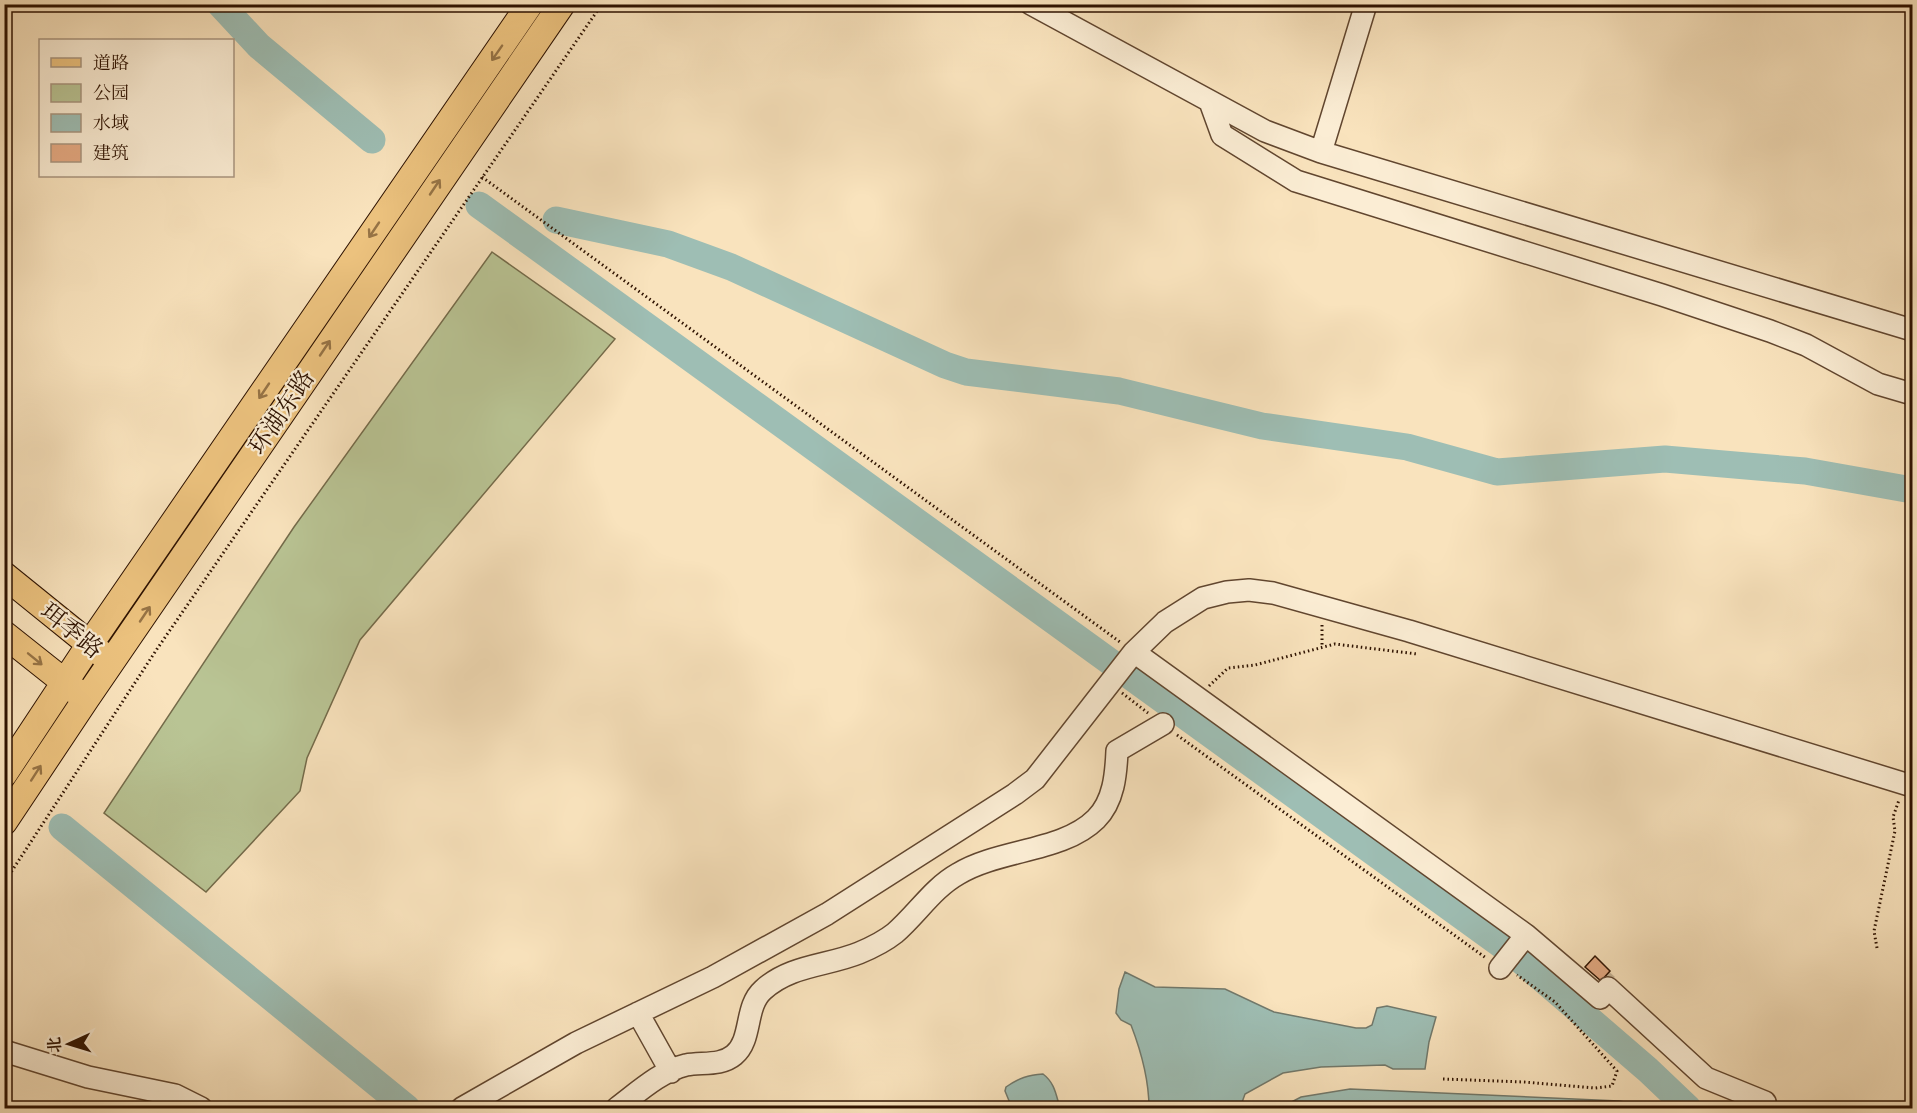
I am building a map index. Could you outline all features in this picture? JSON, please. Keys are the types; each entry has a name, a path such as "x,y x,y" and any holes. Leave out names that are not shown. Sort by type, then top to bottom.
{"main road":[{"name":"环湖东路","path":"4,774 90,644 530,4"},
{"name":"环湖东路","path":"4,822 288,402 562,4"},
{"name":"珥季路","path":"9,576 112,663"},
{"name":"珥季路","path":"4,634 86,699"}],"street":[{"path":"1030,4 1264,131 1321,152 1912,330"},
{"path":"1321,152 1366,4"},
{"path":"1210,102 1222,135 1296,181 1770,331 1806,345 1878,384 1912,394"},
{"path":"462,1108 576,1043 712,977 827,914 1015,794 1035,779 1131,656 1165,622 1203,598 1227,592 1249,590 1274,593 1420,635 1905,792"},
{"path":"1131,656 1197,697 1524,937 1600,998 1608,988 1706,1078 1765,1102"},
{"path":"617,1108 655,1081 685,1065 722,1062 734,1056 744,1043 751,1011 760,992 777,978 798,969 858,953 875,945 894,933 938,889 957,874 1016,851 1044,845 1083,830 1098,818 1108,800 1116,778 1117,751 1163,724"},
{"path":"1500,968 1524,937"},
{"path":"638,1013 671,1072"},
{"path":"4,1051 88,1077 175,1095 201,1108"}],"path":[{"path":"4,883 157,649 602,4"},
{"path":"482,177 1131,656"},
{"path":"1322,648 1322,624 1326,608"},
{"path":"1197,697 1228,668 1255,666 1335,644 1425,654"},
{"path":"1110,682 1163,724 1500,968 1510,974 1518,975 1555,1002 1617,1071 1612,1086 1595,1088 1443,1079"},
{"path":"1877,948 1874,931 1895,831 1893,817 1905,792"}],"green space":[{"path":"492,252 615,339 360,640 307,758 300,791 206,892 104,813 294,527"}],"water":[{"path":"1125,972 1155,987 1225,989 1274,1012 1356,1028 1366,1028 1372,1025 1377,1008 1387,1006 1436,1017 1425,1069 1393,1069 1385,1065 1321,1067 1283,1073 1245,1094 1240,1108 1149,1108 1146,1076 1135,1035 1131,1025 1121,1020 1116,1013 1119,989"},
{"path":"1043,1074 1053,1085 1060,1108 1012,1108 1005,1091 1006,1087 1015,1081"},
{"path":"1350,1089 1619,1101 1658,1108 1280,1108 1301,1097"}],"building":[{"path":"1595,956 1610,971 1601,981 1585,967"}],"waterway":[{"path":"220,4 259,46 372,140"},
{"path":"479,205 1510,951 1648,1070 1688,1108"},
{"path":"556,220 668,244 731,267 945,365 966,372 1119,391 1262,426 1407,447 1497,472 1665,459 1805,471 1912,490"},
{"path":"62,827 407,1108"}]}
